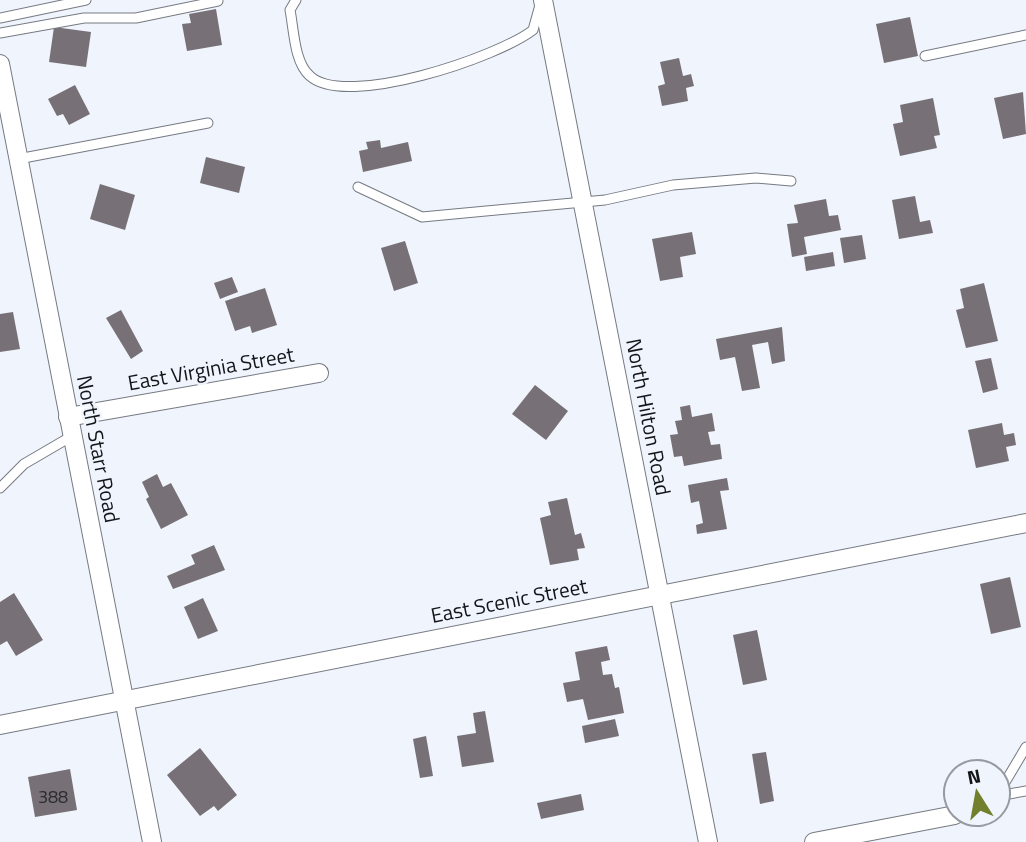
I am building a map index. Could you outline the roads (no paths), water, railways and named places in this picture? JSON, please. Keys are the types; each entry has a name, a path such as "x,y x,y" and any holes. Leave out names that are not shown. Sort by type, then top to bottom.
{"street":[{"name":"North Hilton Road","path":"542,0 708,842"},
{"name":"North Starr Road","path":"0,64 152,842"},
{"name":"East Virginia Street","path":"68,417 319,373"},
{"name":"East Scenic Street","path":"0,724 1026,523"},
{"path":"814,842 942,817"}],"lane":[{"path":"0,18 86,0"},
{"path":"296,0 290,10 304,68 318,82 342,88 424,74 494,52 533,30 542,0"},
{"path":"0,33 84,18 136,18 218,1"},
{"path":"925,56 1026,35"},
{"path":"18,159 208,123"},
{"path":"358,187 422,217 605,200 673,185 756,178 791,181"},
{"path":"0,488 24,464 72,436"},
{"path":"1012,771 1026,747"}]}
